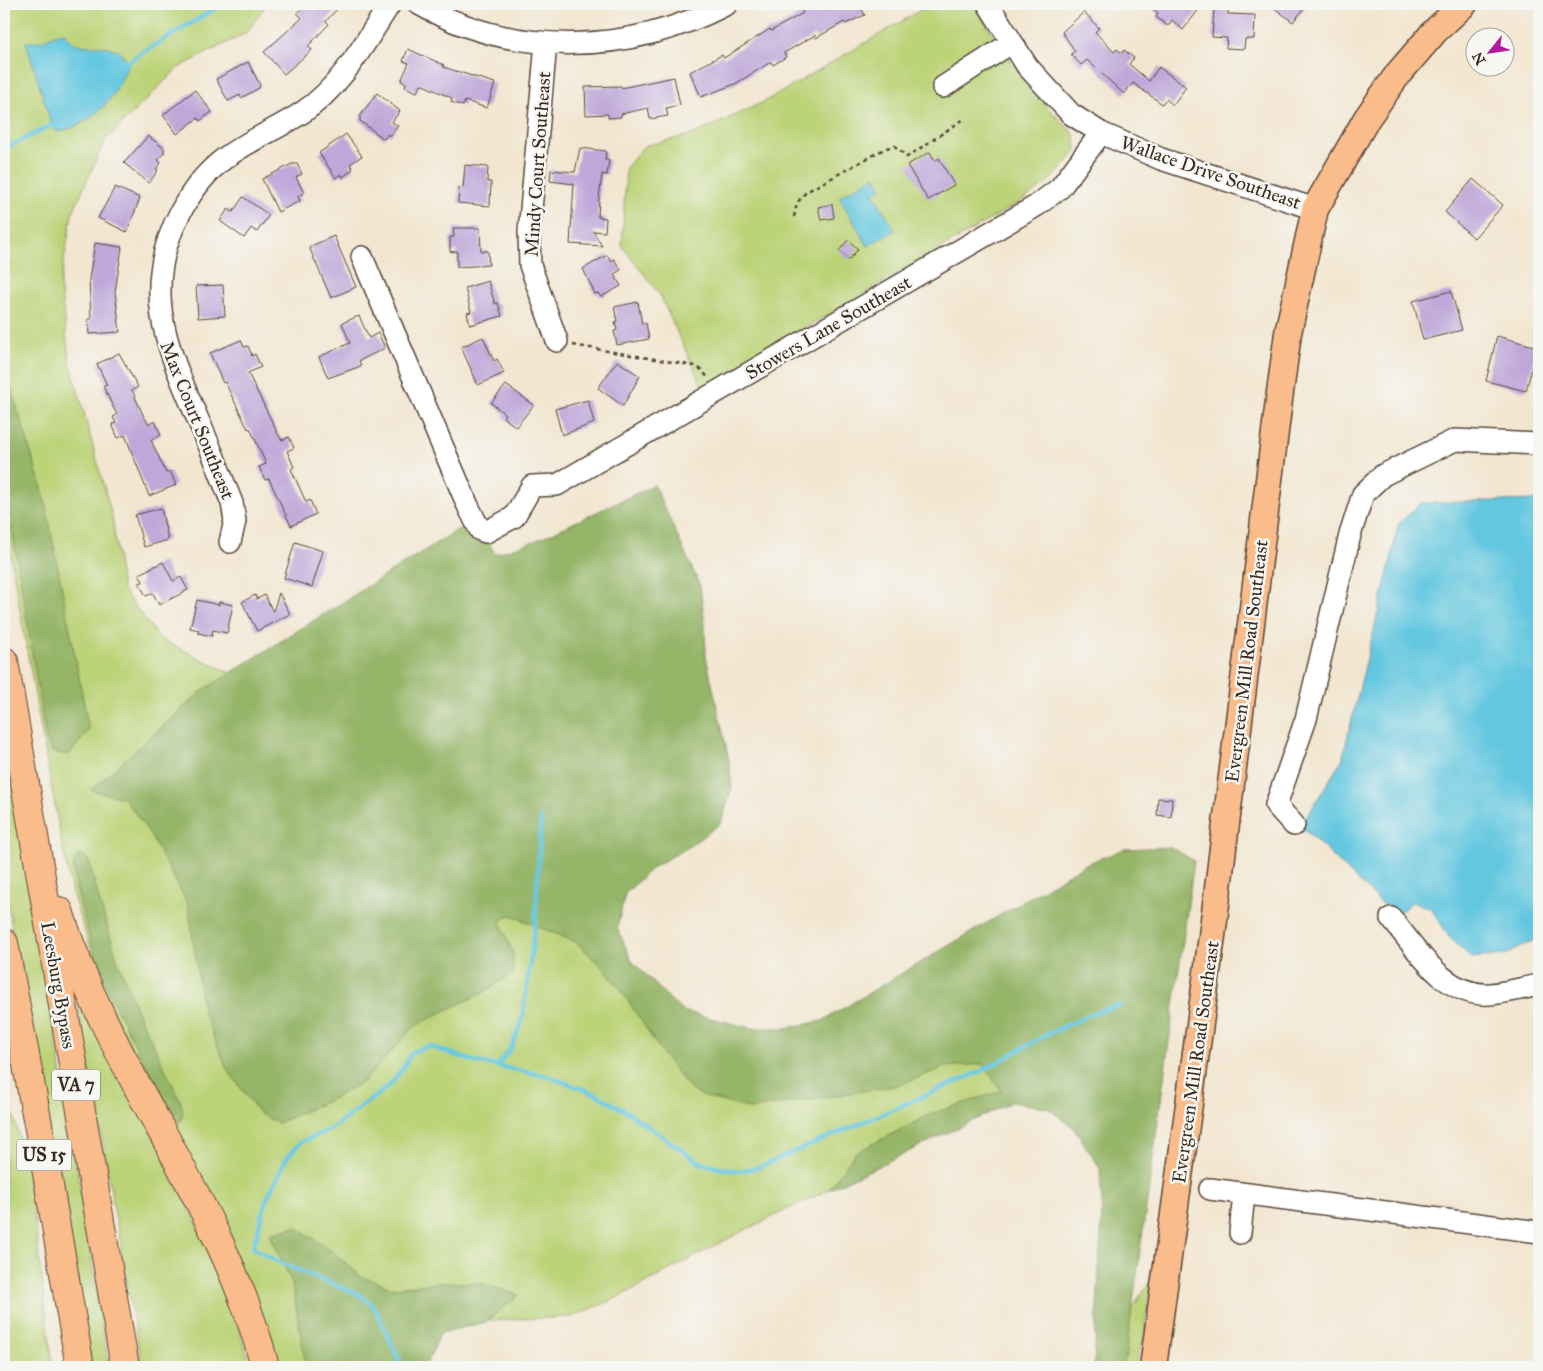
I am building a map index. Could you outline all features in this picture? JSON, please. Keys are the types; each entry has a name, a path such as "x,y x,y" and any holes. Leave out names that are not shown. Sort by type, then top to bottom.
{"highway":[{"name":"Leesburg Bypass","path":"4,661 125,1367"},
{"path":"27,802 62,922 80,968 104,1022 228,1264 248,1312 265,1367"},
{"name":"US 15","path":"4,943 44,1156 80,1367"}],"main road":[{"name":"Evergreen Mill Road Southeast","path":"1153,1367 1212,936 1285,352 1315,209 1367,118 1398,74 1435,31 1464,4"}],"street":[{"name":"Max Court Southeast","path":"230,542 235,521 232,502 174,365 162,326 160,277 165,249 174,224 187,200 204,178 244,144 304,112 325,94 343,74 390,4"},
{"path":"419,4 460,24 492,34 546,43 596,43 646,36 676,27 727,4"},
{"name":"Wallace Drive Southeast","path":"988,4 1027,66 1072,114 1101,134 1161,159 1315,209"},
{"name":"Mindy Court Southeast","path":"546,43 529,232 530,265 556,342"},
{"path":"943,87 1011,43"},
{"name":"Stowers Lane Southeast","path":"362,257 480,530 486,532 514,517 532,486 557,485 1036,206 1060,188 1087,156 1101,134"},
{"path":"1294,824 1276,805 1306,719 1350,535 1363,494 1383,475 1455,440 1539,444"},
{"path":"1391,918 1440,976 1468,992 1490,994 1539,985"},
{"path":"1210,1189 1539,1232"},
{"path":"1240,1233 1244,1194"}],"path":[{"path":"794,217 797,203 806,192 886,148 895,146 907,157 964,119"},
{"path":"556,342 695,366 706,374 717,392"}],"green space":[{"path":"4,4 267,4 246,33 178,68 104,142 72,214 60,284 69,358 112,516 122,589 160,639 230,673 589,922 686,1050 993,1036 1025,1094 733,1236 617,1298 571,1317 414,1323 421,1367 278,1367 107,999 72,893 61,840 4,521"},
{"path":"931,4 973,4 1029,89 1074,134 1076,150 1050,180 1018,203 703,388 660,295 622,246 626,168 644,146 692,135 768,100"},
{"path":"4,365 44,495 89,730 69,755 52,752 46,739 4,480"},
{"path":"654,485 700,586 705,625 706,657 729,760 732,787 721,823 687,848 653,867 625,894 617,928 632,961 682,1011 751,1028 786,1028 822,1021 1086,864 1125,849 1171,847 1194,861 1124,1367 1094,1367 1102,1210 1100,1168 1074,1128 1048,1108 1012,1102 828,1190 855,1153 931,1114 1001,1091 983,1064 945,1067 900,1085 751,1109 705,1097 691,1090 664,1056 621,990 603,968 577,943 511,915 500,921 513,953 513,973 481,994 414,1027 364,1081 336,1097 278,1123 260,1114 227,1069 203,1011 188,904 148,831 124,798 91,790 202,691 476,518 495,554 535,541"},
{"path":"4,733 42,952 109,1367 86,1367 4,880"},
{"path":"77,856 84,856 89,861 118,961 136,1009 180,1100 183,1112 181,1122 173,1118 111,998 90,940 77,892 73,869"},
{"path":"69,954 192,1213 240,1330 251,1367 142,1367"},
{"path":"5,1082 29,1175 53,1367 4,1367"},
{"path":"296,1227 333,1252 362,1277 395,1288 434,1283 480,1283 519,1295 486,1322 441,1333 425,1367 306,1367 292,1283 270,1234"},
{"path":"1151,1280 1144,1339 1134,1367 1113,1367 1126,1317"}],"water":[{"path":"64,33 75,43 81,45 107,47 116,50 129,62 117,87 102,108 83,122 57,132 52,126 26,42 43,40"},
{"path":"875,176 882,188 873,193 895,230 868,246 839,197"},
{"path":"1539,500 1539,938 1505,955 1472,958 1450,938 1431,908 1412,902 1395,916 1301,826 1342,760 1398,524 1421,503"}],"building":[{"path":"307,4 342,4 326,21 329,24 308,46 312,50 284,74 264,52 302,18 297,13"},
{"path":"812,4 859,4 865,15 845,24 844,22 816,38 815,35 784,53 786,57 773,65 771,62 735,84 701,97 690,72 722,55 724,58 770,29 771,31 803,13 801,10"},
{"path":"1146,4 1203,4 1183,30 1172,20 1168,26 1156,17 1158,13"},
{"path":"1269,4 1308,4 1293,22"},
{"path":"1214,9 1228,10 1228,14 1255,15 1254,39 1245,39 1244,49 1226,48 1227,38 1212,37"},
{"path":"1084,12 1099,28 1095,32 1114,52 1117,49 1122,53 1124,50 1134,58 1129,64 1149,81 1159,67 1186,87 1173,105 1166,99 1162,104 1133,83 1124,94 1087,60 1081,65 1071,54 1075,51 1062,32"},
{"path":"408,49 444,65 443,67 495,83 487,108 465,101 463,106 451,102 452,98 421,84 417,92 405,87 406,83 401,81 409,63 403,61"},
{"path":"248,62 260,85 259,88 241,98 240,95 228,101 216,79"},
{"path":"674,77 680,105 666,108 668,116 650,119 648,108 621,114 621,117 608,118 608,114 586,115 585,87 621,86 621,88"},
{"path":"195,90 212,112 200,121 198,118 177,134 163,115"},
{"path":"377,93 400,111 392,122 398,126 390,136 388,134 384,139 360,121 360,116"},
{"path":"346,134 362,156 350,164 353,169 343,177 341,174 336,178 319,153"},
{"path":"148,136 164,148 164,153 158,160 161,163 156,169 158,170 149,183 124,163"},
{"path":"580,148 606,151 605,160 609,160 607,175 602,174 599,198 598,217 606,218 605,232 593,231 602,246 570,244 574,184 550,181 551,170 575,172"},
{"path":"930,152 935,161 939,158 954,185 928,200 907,165"},
{"path":"292,164 297,164 302,174 296,177 304,193 298,196 300,201 278,212 262,179"},
{"path":"465,165 488,167 487,182 491,182 490,206 458,203 459,187 463,188"},
{"path":"1473,179 1503,205 1474,238 1445,212"},
{"path":"115,187 140,198 127,232 98,218"},
{"path":"243,197 269,215 257,232 251,228 244,238 220,221 228,209 233,212"},
{"path":"832,204 834,218 821,220 818,207"},
{"path":"453,228 480,228 481,251 488,251 489,265 457,267 457,251 450,252 450,237 454,237"},
{"path":"334,236 356,287 331,298 309,247"},
{"path":"848,240 858,249 849,260 839,251"},
{"path":"95,243 122,247 115,292 120,332 89,334 88,319 91,319 89,279"},
{"path":"607,255 611,261 614,259 621,270 614,274 621,286 601,297 598,293 595,294 583,269"},
{"path":"488,281 495,304 498,303 502,316 470,325 467,313 471,312 465,288"},
{"path":"223,285 225,316 198,318 196,286"},
{"path":"1451,291 1462,330 1423,340 1413,301"},
{"path":"638,302 642,324 646,323 649,339 617,345 614,331 617,330 615,322 617,321 614,307"},
{"path":"359,316 369,338 378,333 385,348 359,361 361,366 328,378 319,357 350,343 342,323"},
{"path":"1497,336 1537,347 1526,391 1486,381"},
{"path":"483,337 494,361 497,359 504,373 478,385 461,347"},
{"path":"241,340 244,347 248,346 252,356 255,354 261,367 248,373 278,434 282,440 289,437 294,448 287,451 294,467 291,469 306,502 310,500 316,514 291,526 269,479 265,480 259,467 266,464 250,428 248,429 225,382 223,383 210,353"},
{"path":"119,353 138,387 132,390 144,417 149,424 155,421 161,435 151,440 166,473 170,471 176,485 149,496 125,435 118,438 112,424 116,423 113,417 117,415 103,386 107,385 97,364"},
{"path":"617,361 640,376 623,406 598,388"},
{"path":"506,385 534,405 516,427 503,417 505,414 491,403"},
{"path":"588,400 594,423 562,435 555,409"},
{"path":"161,508 168,540 144,547 135,515"},
{"path":"295,542 323,551 312,587 284,578"},
{"path":"163,562 173,581 181,577 188,590 159,605 153,593 146,596 139,583 143,582 139,574"},
{"path":"279,593 290,614 257,631 242,602 255,595 257,599 265,595 273,612"},
{"path":"197,600 219,605 219,602 233,605 227,633 213,630 212,636 198,633 199,630 190,628"},
{"path":"1158,798 1172,799 1171,817 1157,815"}],"waterway":[{"path":"125,65 135,57 223,4"},
{"path":"4,144 12,145 56,123"},
{"path":"497,1066 511,1048 522,1022 535,926 541,817"},
{"path":"403,1367 374,1307 362,1296 281,1263 253,1248 267,1198 288,1156 301,1142 331,1129 389,1086 403,1068 412,1052 429,1046 473,1061 547,1076 594,1093 629,1113 699,1162 739,1171 759,1167 982,1071 1046,1035 1093,1013 1120,1005"}]}
